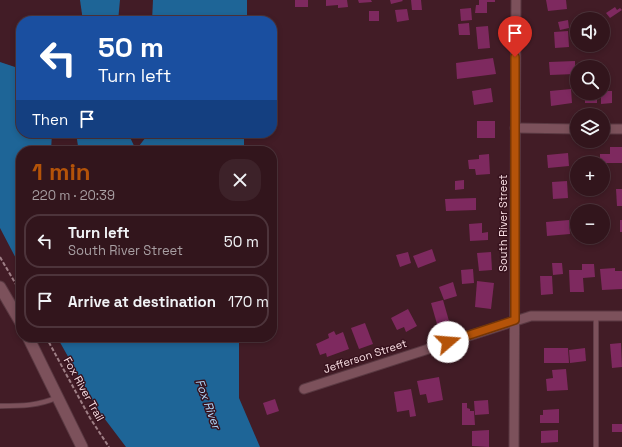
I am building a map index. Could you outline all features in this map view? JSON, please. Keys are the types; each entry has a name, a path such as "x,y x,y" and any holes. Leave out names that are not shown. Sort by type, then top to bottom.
{"street":[{"name":"South River Street","path":"514,447 516,0"},
{"path":"515,128 570,129"},
{"path":"610,129 622,129"},
{"path":"0,287 16,314"},
{"name":"Jefferson Street","path":"304,389 515,320 532,316 622,316"},
{"path":"30,342 82,447"}],"lane":[{"path":"596,316 596,447"},
{"path":"0,406 27,406 44,403 58,397"}],"path":[{"path":"0,257 16,284"},
{"name":"Fox River Trail","path":"49,342 90,418 109,447"}],"water":[{"path":"80,0 120,0 118,16 82,16"},
{"path":"153,0 247,0 247,16 152,16"},
{"path":"0,62 16,67 16,138 52,138 51,146 16,146 16,258 0,228"},
{"path":"77,138 130,138 134,146 78,146"},
{"path":"145,138 244,138 244,146 139,146"},
{"name":"Fox River","path":"60,342 239,342 239,398 260,447 126,447 98,410"}],"building":[{"path":"295,0 308,0 308,7 295,7"},
{"path":"326,0 347,0 348,7 338,8 338,5 326,6"},
{"path":"358,0 371,0 372,2 359,3"},
{"path":"390,0 402,0 403,1 391,4"},
{"path":"411,0 421,0 422,10 412,10"},
{"path":"479,0 495,0 495,2 487,2 487,13 475,13 476,5 479,5"},
{"path":"546,0 566,0 567,9 548,11"},
{"path":"615,7 617,10 620,8 622,10 610,18 610,12 608,12"},
{"path":"471,8 472,20 461,21 460,9"},
{"path":"407,9 409,20 397,22 395,10"},
{"path":"369,11 379,11 379,21 369,21"},
{"path":"568,20 569,28 560,30 558,22"},
{"path":"469,23 470,35 459,35 458,24"},
{"path":"488,26 490,48 478,49 476,27"},
{"path":"568,31 569,47 555,48 554,32"},
{"path":"493,58 496,74 457,79 456,63"},
{"path":"570,61 570,74 550,75 549,62"},
{"path":"491,88 493,102 474,105 472,91"},
{"path":"570,89 570,100 572,100 572,103 551,106 550,91"},
{"path":"610,91 612,91 612,103 601,104 601,100 610,100"},
{"path":"585,100 597,100 597,103 585,103"},
{"path":"477,121 495,121 495,138 477,138"},
{"path":"622,147 622,163 610,163 610,156 600,156 600,154 610,154 610,148"},
{"path":"568,153 569,166 548,168 547,155"},
{"path":"489,154 490,174 476,175 475,169 469,169 468,160 479,159 479,155"},
{"path":"464,180 464,189 455,190 455,181"},
{"path":"567,181 568,198 553,199 552,182"},
{"path":"616,189 622,189 622,206 617,206"},
{"path":"476,198 476,210 446,211 445,199"},
{"path":"569,220 570,234 547,236 546,222"},
{"path":"620,220 622,220 622,232 620,232"},
{"path":"482,223 482,233 488,232 488,240 470,241 469,224"},
{"path":"432,249 436,261 418,268 413,256"},
{"path":"408,252 411,263 400,267 396,255"},
{"path":"491,252 492,270 479,271 477,253"},
{"path":"552,263 562,263 563,274 553,275"},
{"path":"582,264 594,264 595,277 583,278 584,292 570,292 569,270 582,270"},
{"path":"615,268 615,271 622,271 622,289 602,290 600,269"},
{"path":"473,269 474,283 462,284 461,270"},
{"path":"540,276 552,276 553,294 541,295"},
{"path":"477,281 494,283 491,309 475,307"},
{"path":"453,282 457,296 444,300 439,287"},
{"path":"443,300 449,321 437,324 431,303"},
{"path":"408,309 417,326 406,332 404,327 397,330 391,318"},
{"path":"365,323 373,344 359,349 351,328"},
{"path":"334,331 336,335 343,332 349,349 327,357 326,353 320,355 316,344 329,338 328,334"},
{"path":"621,343 622,367 612,368 610,344"},
{"path":"544,348 568,348 569,363 544,363"},
{"path":"585,348 586,361 570,363 569,350"},
{"path":"566,369 568,390 547,391 546,379 553,378 552,370"},
{"path":"439,377 443,400 428,403 426,394 420,395 417,381"},
{"path":"411,389 416,416 410,417 409,410 397,412 394,392"},
{"path":"275,399 279,411 267,415 263,403"},
{"path":"488,400 489,414 475,415 474,401"},
{"path":"462,403 467,403 467,408 470,409 470,411 474,411 475,425 462,425"},
{"path":"559,409 559,423 540,423 540,415 543,415 543,410"},
{"path":"612,424 622,424 622,432 612,432"},
{"path":"489,430 489,447 472,446 472,431"},
{"path":"558,430 558,442 541,443 541,431"}],"route":[{"path":"448,342 515,320 515,57"}]}
